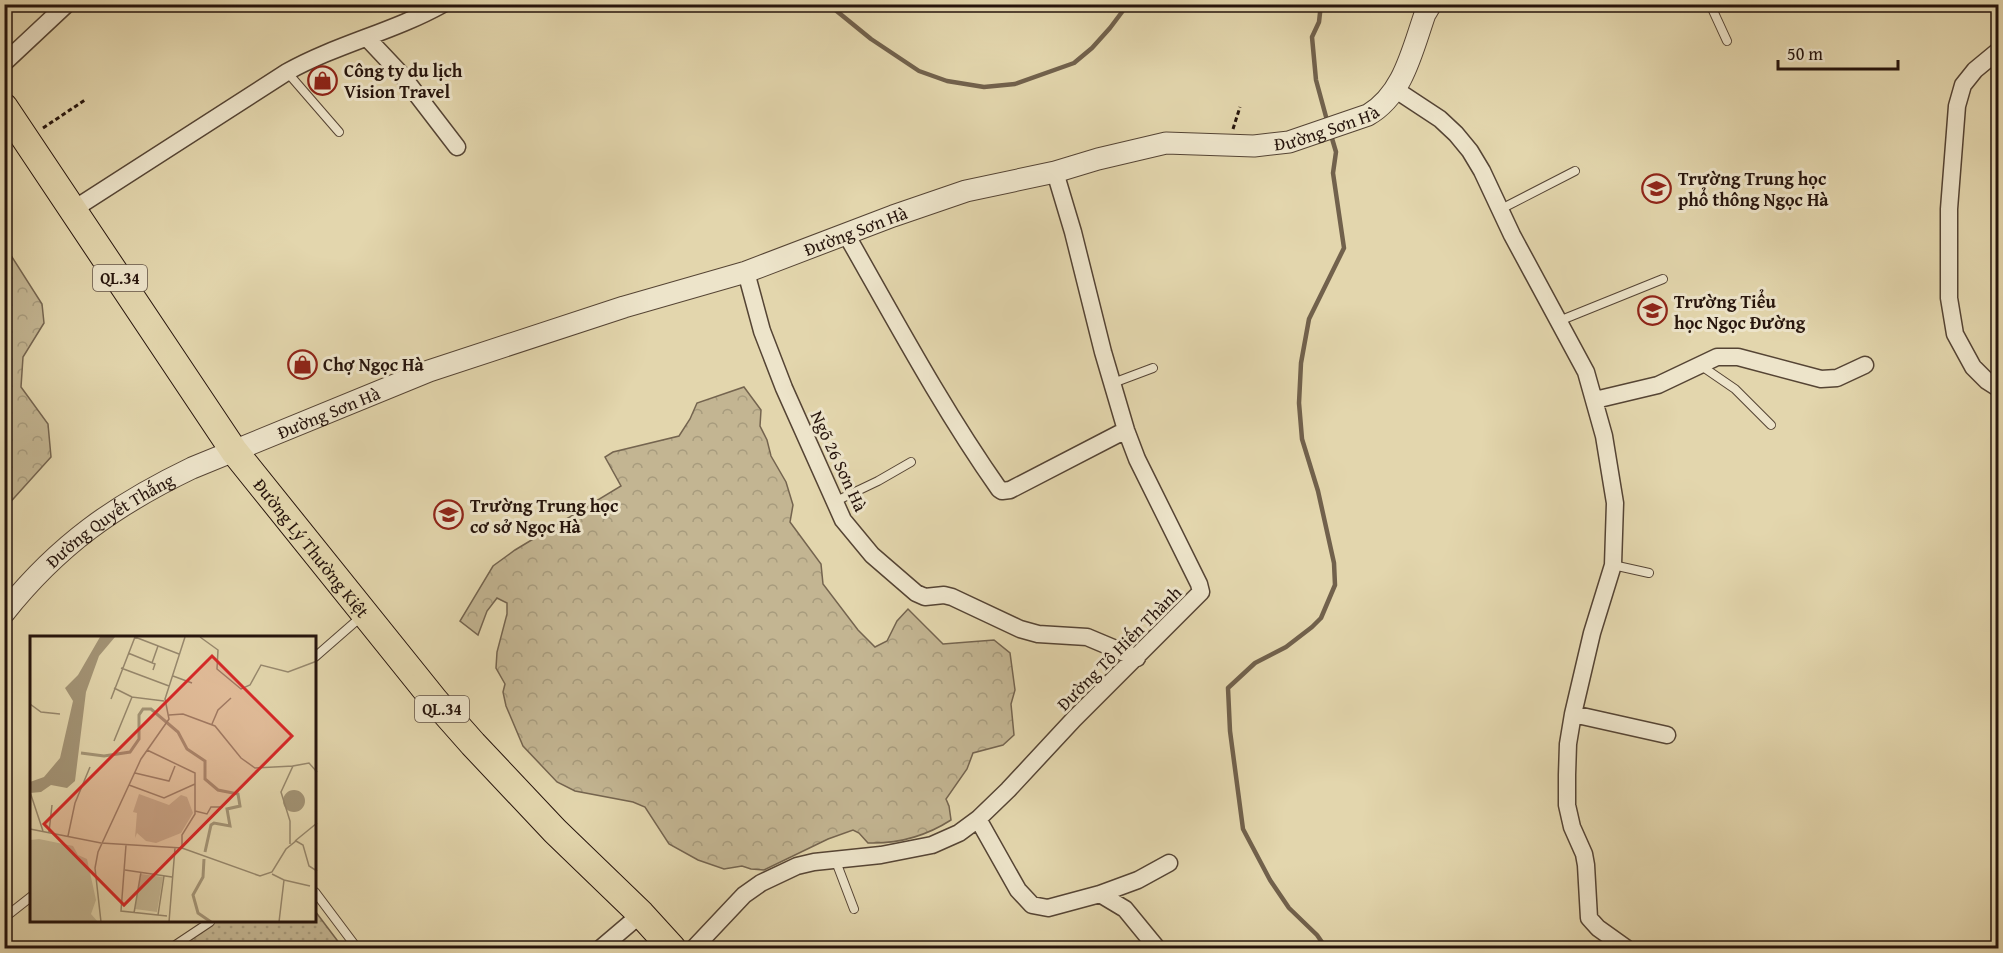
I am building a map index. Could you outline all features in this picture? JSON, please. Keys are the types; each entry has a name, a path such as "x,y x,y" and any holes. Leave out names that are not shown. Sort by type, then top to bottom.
{"highway":[{"name":"Đường Lý Thường Kiệt","path":"4,107 234,451 435,701 555,831 641,914 672,948"}],"street":[{"path":"4,63 67,4"},
{"path":"74,209 287,72 334,49 391,30 443,4"},
{"name":"Đường Sơn Hà","path":"234,451 429,371 624,307 746,272 901,212 966,191 1055,172 1166,143 1254,146 1305,138 1368,116 1379,109 1396,90 1431,4"},
{"path":"367,38 407,82 457,147"},
{"path":"1998,51 1975,70 1963,85 1957,106 1949,209 1949,298 1955,334 1973,367 1998,388"},
{"path":"1396,90 1440,119 1470,151 1512,235 1586,372 1595,400 1608,454 1615,503 1613,565 1592,633 1568,744 1568,805 1572,827 1584,854 1589,918 1598,928 1626,948"},
{"name":"Đường Tô Hiến Thành","path":"694,948 744,895 761,883 797,866 835,858 881,855 932,845 959,833 978,819 1201,592 1137,459 1126,430 1055,172"},
{"path":"846,234 938,396 999,489 1010,490 1126,430"},
{"name":"Ngõ 26 Sơn Hà","path":"746,272 762,331 784,388 834,502 854,536 872,555 916,593 925,597 944,594 1020,629 1038,634 1087,637 1137,658"},
{"path":"1595,400 1658,385 1717,357 1738,357 1821,380 1837,378 1865,365"},
{"name":"Đường Quyết Thắng","path":"4,613 44,566 96,524 160,483 234,451"},
{"path":"1574,714 1667,735"},
{"path":"978,819 1017,890 1032,905 1048,908 1100,894 1138,880 1169,863"},
{"path":"1100,894 1125,909 1157,948"},
{"path":"601,948 641,914"}],"lane":[{"path":"1710,4 1727,41"},
{"path":"287,72 339,132"},
{"path":"1501,209 1575,171"},
{"path":"1559,321 1663,279"},
{"path":"1699,365 1735,389 1771,424"},
{"path":"1113,383 1152,368"},
{"path":"834,502 878,482 912,462"},
{"path":"1613,565 1649,573"},
{"path":"316,656 364,613"},
{"path":"835,858 854,909"},
{"path":"316,893 357,948"},
{"path":"4,918 30,898"},
{"path":"171,948 207,923"}],"path":[{"path":"27,139 85,100"}],"green space":[{"path":"5,246 42,304 44,323 23,357 21,387 48,424 51,457 5,508"},
{"path":"744,387 761,410 760,426 771,456 786,482 793,505 790,522 821,564 823,584 858,630 875,647 887,641 897,621 908,609 943,644 994,640 1010,653 1015,690 1011,704 1014,735 1003,745 973,753 967,769 946,799 951,820 922,835 890,842 868,843 853,830 828,839 764,870 742,866 724,869 698,860 669,844 645,807 633,802 575,791 557,782 523,746 506,706 503,692 505,684 496,668 497,652 507,614 507,603 497,598 487,611 478,635 460,621 493,566 515,550 621,486 605,457 613,452 679,436 697,403"},
{"path":"316,912 343,948 178,948 214,923 316,923"}],"waterway":[{"path":"828,4 871,39 919,71 947,81 984,87 1015,84 1074,63 1092,48 1128,4"},
{"path":"1321,4 1319,22 1312,37 1316,80 1328,124"},
{"path":"1326,948 1317,935 1289,908 1270,880 1243,829 1230,731 1228,688 1255,663 1286,647 1312,627 1321,618 1335,585 1334,563 1318,491 1302,439 1299,403 1301,363 1309,319 1344,248 1333,173 1336,152 1331,135"}],"place":[{"name":"Công ty du lịch Vision Travel","path":"323,80"},
{"name":"Trường Trung học phổ thông Ngọc Hà","path":"1657,188"},
{"name":"Trường Tiểu học Ngọc Đường","path":"1653,311"},
{"name":"Chợ Ngọc Hà","path":"302,364"},
{"name":"Trường Trung học cơ sở Ngọc Hà","path":"449,515"}]}
